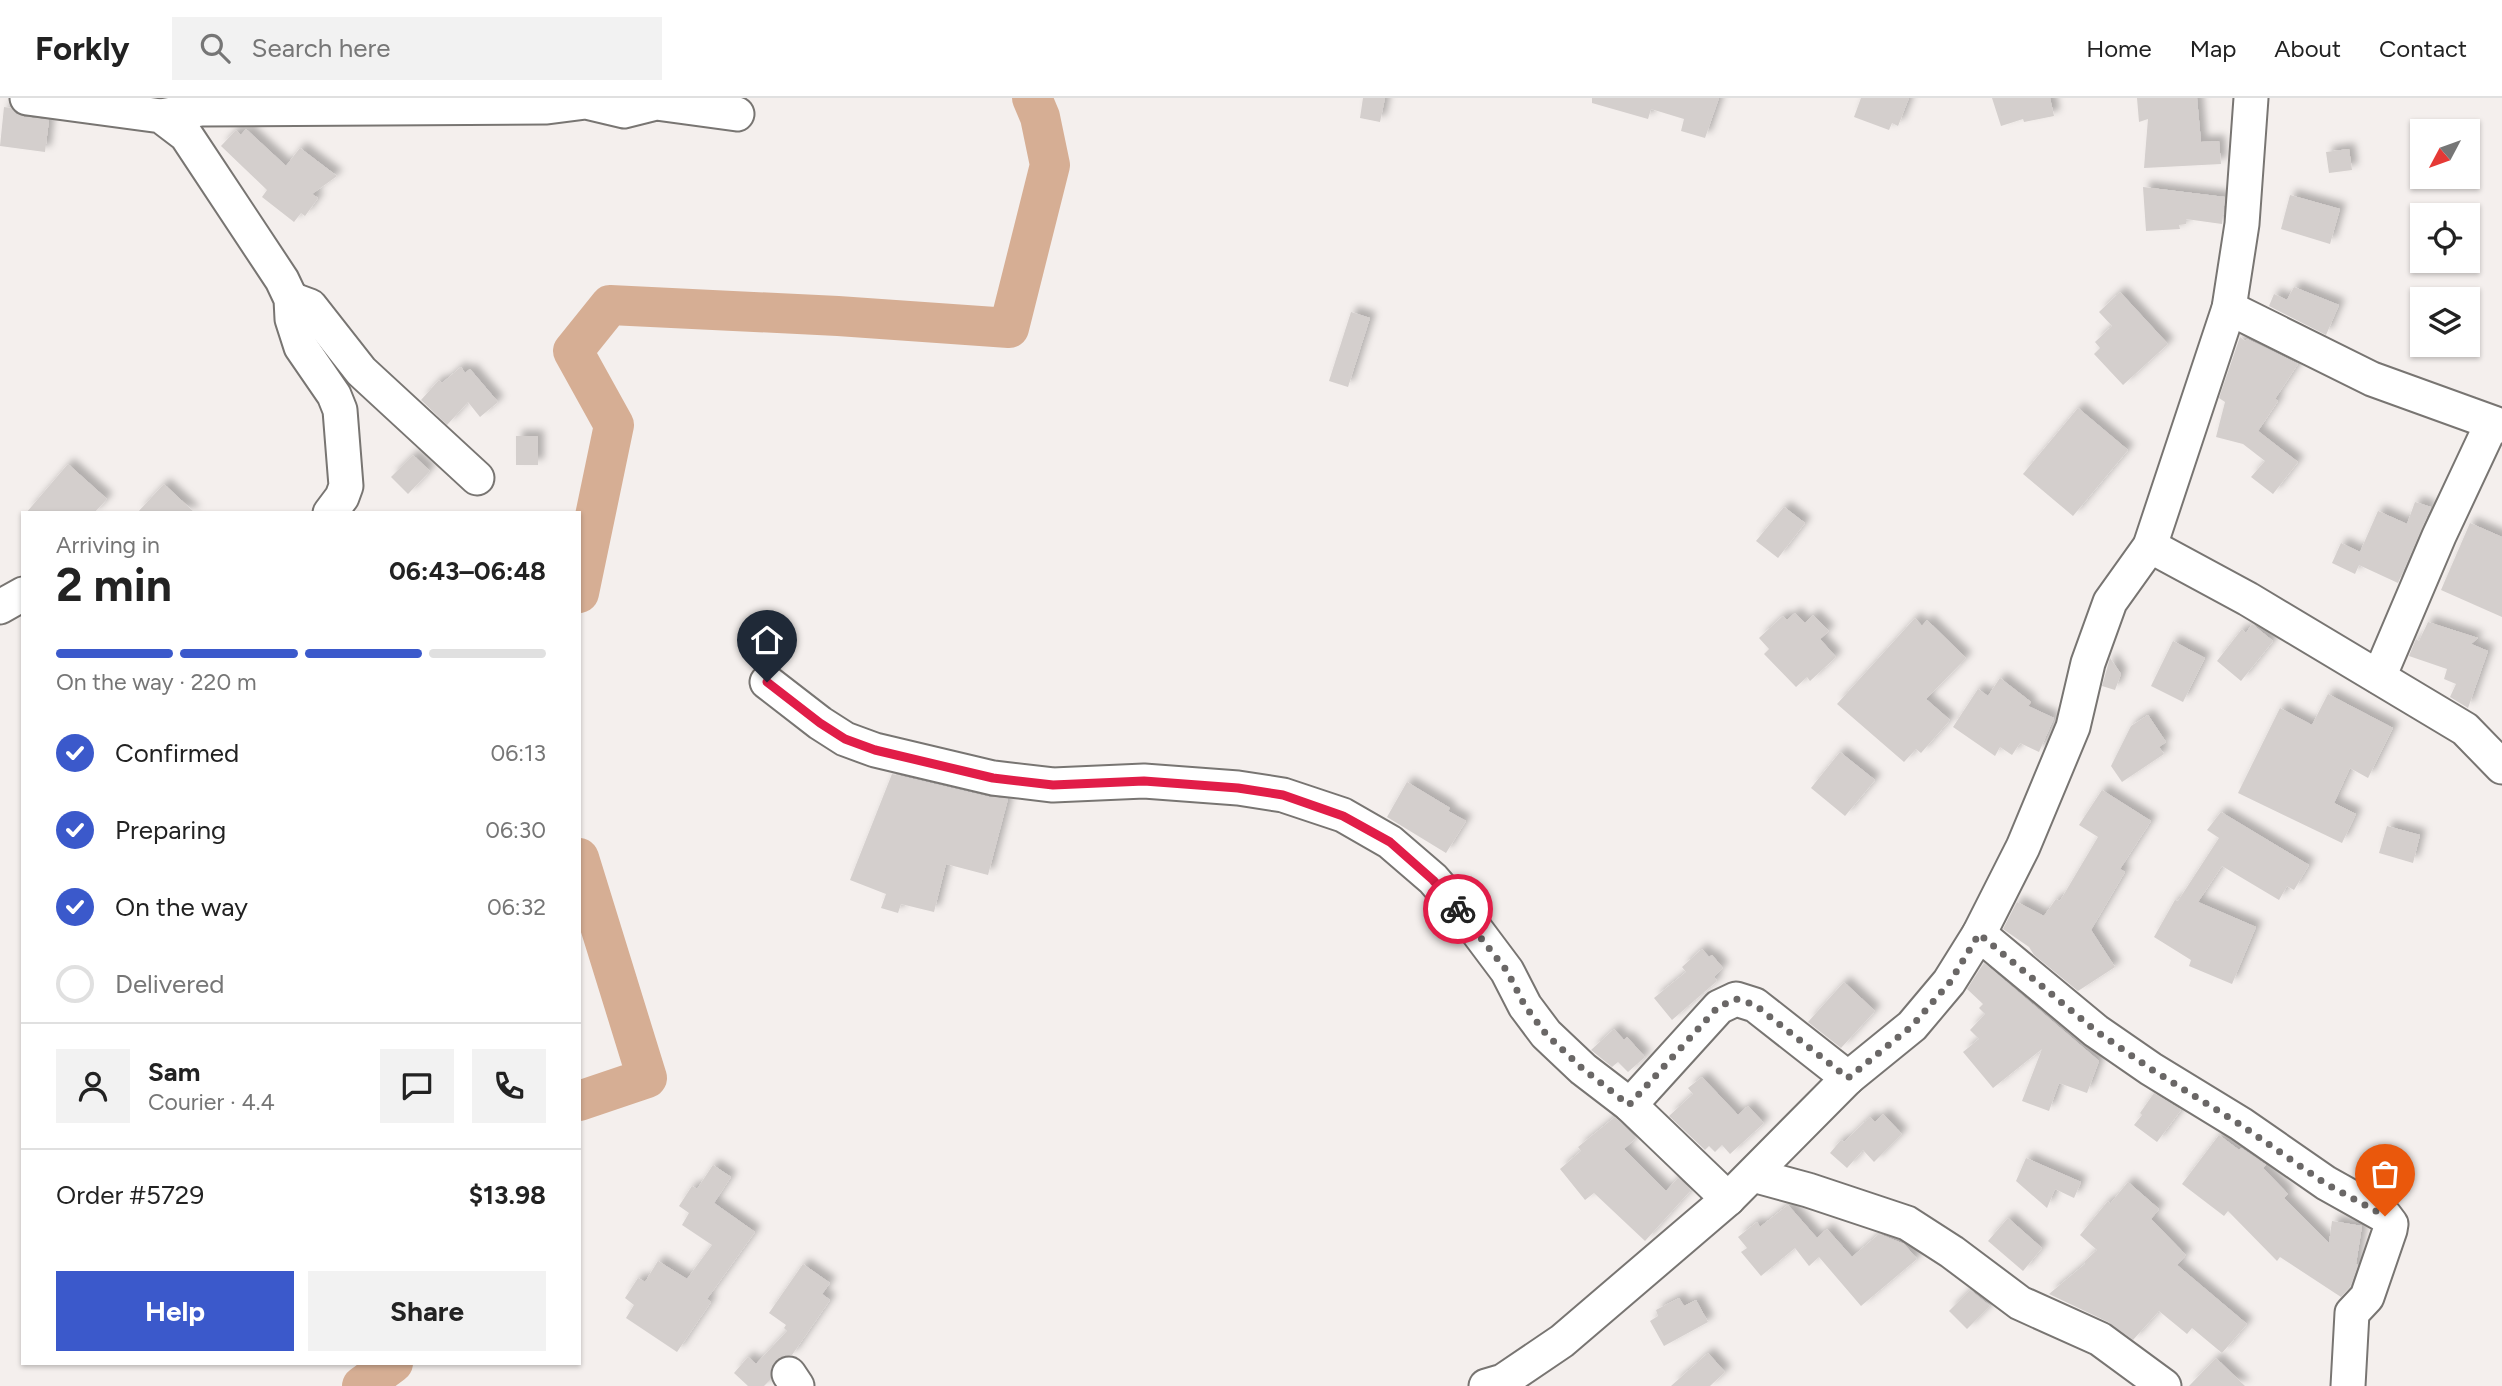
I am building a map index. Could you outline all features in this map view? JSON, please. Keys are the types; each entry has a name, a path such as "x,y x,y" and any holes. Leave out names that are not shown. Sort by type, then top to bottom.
{"street":[{"path":"27,98 161,116 201,109 356,103 547,107 586,102 624,111 656,103 737,114"},
{"path":"1498,1384 1562,1341 1728,1199 1848,1078 1912,1026 1950,982 1979,934 2023,847 2073,727 2088,663 2110,602 2150,546 2229,308 2242,224 2251,98"},
{"path":"161,116 186,135 282,280 291,299 296,335 301,347 334,396 340,410 346,486 332,511"},
{"path":"291,299 310,306 360,371 477,478"},
{"path":"2229,308 2372,379 2497,425 2439,536 2379,677"},
{"path":"2150,546 2248,598 2465,729 2502,767"},
{"path":"0,607 21,595"},
{"path":"767,682 845,739 875,750 993,778 1053,785 1144,781 1238,788 1283,795 1343,816 1390,842 1433,880 1471,923 1507,971 1525,1006 1546,1034 1583,1069 1629,1105 1728,1199"},
{"path":"1979,934 2096,1031 2326,1184 2385,1216 2391,1224 2390,1230 2367,1297 2352,1314 2348,1386"},
{"path":"1629,1105 1718,1007 1736,999 1755,1005 1848,1078"},
{"path":"1752,1175 1808,1190 1907,1223 1952,1252 2020,1303 2101,1339 2164,1386"}],"building":[{"path":"1363,98 1385,98 1380,122 1360,118"},
{"path":"1592,98 1719,98 1705,138 1681,131 1684,119 1651,109 1648,119 1592,103"},
{"path":"1861,98 1909,98 1898,126 1892,123 1889,130 1854,117"},
{"path":"1992,98 2050,98 2054,116 2024,122 2023,119 2001,126"},
{"path":"2137,98 2197,98 2201,142 2219,141 2221,164 2144,168 2148,119 2139,122"},
{"path":"4,107 11,108 24,117 49,120 45,152 0,146"},
{"path":"246,129 286,166 300,148 337,176 312,194 318,198 305,216 301,213 294,222 262,197 267,190 221,146 236,130 241,135"},
{"path":"2349,149 2352,170 2329,173 2326,152"},
{"path":"2143,187 2225,197 2222,224 2186,219 2186,224 2179,225 2180,229 2146,231"},
{"path":"2290,195 2340,209 2330,244 2281,229"},
{"path":"2294,287 2339,305 2326,335 2269,306 2274,294 2287,300"},
{"path":"2120,292 2168,344 2123,385 2094,354 2100,348 2095,342 2112,326 2099,312"},
{"path":"1351,312 1370,318 1348,387 1329,381"},
{"path":"2240,337 2298,364 2258,431 2298,462 2273,494 2251,477 2265,461 2243,444 2216,437 2225,402 2219,398"},
{"path":"461,367 465,373 470,369 498,402 480,417 468,402 447,425 421,400 439,380 442,383"},
{"path":"2078,408 2128,450 2073,516 2023,474"},
{"path":"516,436 538,436 538,465 516,465"},
{"path":"413,455 430,471 408,494 391,477"},
{"path":"68,464 107,499 96,511 28,511"},
{"path":"164,484 193,511 139,511"},
{"path":"2415,502 2431,507 2398,583 2359,565 2355,574 2332,563 2341,543 2360,552 2378,511 2407,524"},
{"path":"1784,507 1805,523 1778,558 1756,541"},
{"path":"2470,523 2502,537 2502,617 2441,590"},
{"path":"1795,613 1805,623 1813,615 1829,631 1820,639 1836,657 1810,681 1807,677 1796,687 1764,654 1769,649 1759,638 1783,616 1787,620"},
{"path":"1915,618 1922,626 1927,620 1966,658 1926,699 1950,720 1921,753 1916,749 1904,762 1837,704"},
{"path":"2428,622 2478,638 2471,644 2488,651 2468,708 2450,697 2456,684 2444,679 2447,669 2409,656 2416,639 2419,641"},
{"path":"2252,624 2273,641 2241,681 2217,661 2242,629 2246,633"},
{"path":"2173,641 2205,658 2183,702 2151,686"},
{"path":"2110,658 2121,674 2115,690 2102,686"},
{"path":"2000,678 2031,702 2028,706 2054,718 2039,752 2020,743 2012,755 2000,747 1995,756 1953,727 1978,689 1988,696"},
{"path":"2328,694 2393,728 2368,778 2350,768 2334,803 2356,814 2342,843 2238,793 2280,708 2312,725"},
{"path":"2148,715 2166,742 2159,747 2164,754 2122,782 2111,766 2131,726"},
{"path":"1840,752 1875,780 1845,816 1811,788"},
{"path":"892,774 1008,799 988,875 946,864 934,912 901,904 898,913 881,908 886,894 850,880"},
{"path":"1407,782 1466,821 1446,853 1387,817"},
{"path":"2102,790 2151,821 2120,869 2125,872 2091,930 2115,967 2078,991 2034,955 2029,947 2003,929 2017,902 2044,916 2056,899 2060,901 2098,837 2079,825"},
{"path":"2221,812 2309,865 2294,890 2287,886 2279,900 2222,866 2198,902 2256,927 2232,984 2189,966 2191,960 2154,937 2175,900 2178,901 2219,838 2207,830"},
{"path":"2387,826 2420,835 2413,863 2379,853"},
{"path":"1702,949 1709,957 1712,955 1723,968 1714,977 1717,981 1672,1020 1654,998 1686,972 1682,967"},
{"path":"1984,963 2099,1061 2087,1093 2059,1083 2049,1111 2022,1101 2042,1049 1993,1088 1963,1052 1979,1039 1970,1030 1985,1014 1979,1008 1983,1004 1967,989"},
{"path":"1844,982 1875,1011 1841,1048 1808,1022"},
{"path":"1614,1029 1624,1040 1627,1037 1645,1057 1628,1072 1618,1062 1612,1067 1591,1050"},
{"path":"1702,1077 1738,1115 1748,1106 1764,1123 1730,1154 1722,1145 1715,1152 1709,1146 1705,1150 1669,1116 1693,1094 1688,1088"},
{"path":"2154,1093 2181,1110 2157,1142 2134,1125"},
{"path":"1883,1114 1902,1134 1874,1162 1863,1150 1847,1168 1830,1153 1841,1140 1844,1142 1870,1117 1875,1122"},
{"path":"1615,1117 1636,1138 1624,1149 1666,1191 1678,1178 1691,1190 1645,1241 1594,1193 1585,1200 1560,1169 1581,1151 1578,1147"},
{"path":"2219,1135 2266,1165 2263,1168 2288,1194 2284,1198 2329,1243 2332,1221 2362,1226 2358,1265 2350,1287 2341,1297 2280,1257 2277,1261 2228,1211 2224,1216 2182,1184"},
{"path":"2026,1158 2081,1182 2074,1198 2055,1189 2047,1208 2016,1181"},
{"path":"713,1165 731,1177 714,1203 755,1232 707,1299 711,1302 677,1352 626,1318 634,1305 625,1298 638,1278 645,1282 658,1261 687,1279 712,1245 682,1225 689,1213 679,1206 692,1186 697,1189"},
{"path":"2128,1182 2159,1209 2151,1219 2186,1255 2177,1265 2247,1324 2222,1353 2192,1328 2187,1334 2159,1311 2133,1340 2108,1322 2049,1294 2085,1264 2097,1250 2080,1235"},
{"path":"1788,1205 1817,1238 1827,1229 1852,1257 1879,1234 1904,1244 1917,1259 1861,1306 1819,1257 1809,1266 1795,1248 1761,1276 1741,1252 1747,1248 1738,1237 1757,1222 1760,1227"},
{"path":"2008,1218 2042,1248 2023,1271 1988,1241"},
{"path":"803,1264 830,1283 822,1294 830,1300 792,1355 779,1358 772,1365 771,1379 764,1386 748,1386 734,1373 748,1357 756,1364 787,1331 784,1328 786,1325 769,1313"},
{"path":"1970,1290 1990,1306 1967,1329 1949,1311"},
{"path":"1679,1298 1684,1306 1696,1300 1708,1322 1664,1346 1650,1321 1658,1316 1656,1310"},
{"path":"1708,1353 1725,1372 1710,1386 1671,1386"},
{"path":"2216,1358 2245,1386 2189,1386"}],"waterway":[{"path":"581,583 614,425 573,351 610,305 838,316 1009,328 1050,165 1040,117 1032,98"},
{"path":"581,864 647,1078 581,1100"},
{"path":"362,1386 390,1365"}],"way so far":[{"path":"1458,909 1507,971 1525,1006 1546,1034 1583,1069 1629,1105 1718,1007 1736,999 1755,1005 1848,1078 1912,1026 1950,982 1979,934 2096,1031 2326,1184 2385,1216"}],"route":[{"path":"767,682 845,739 875,750 993,778 1053,785 1144,781 1238,788 1283,795 1343,816 1390,842 1433,880 1458,909"}]}
